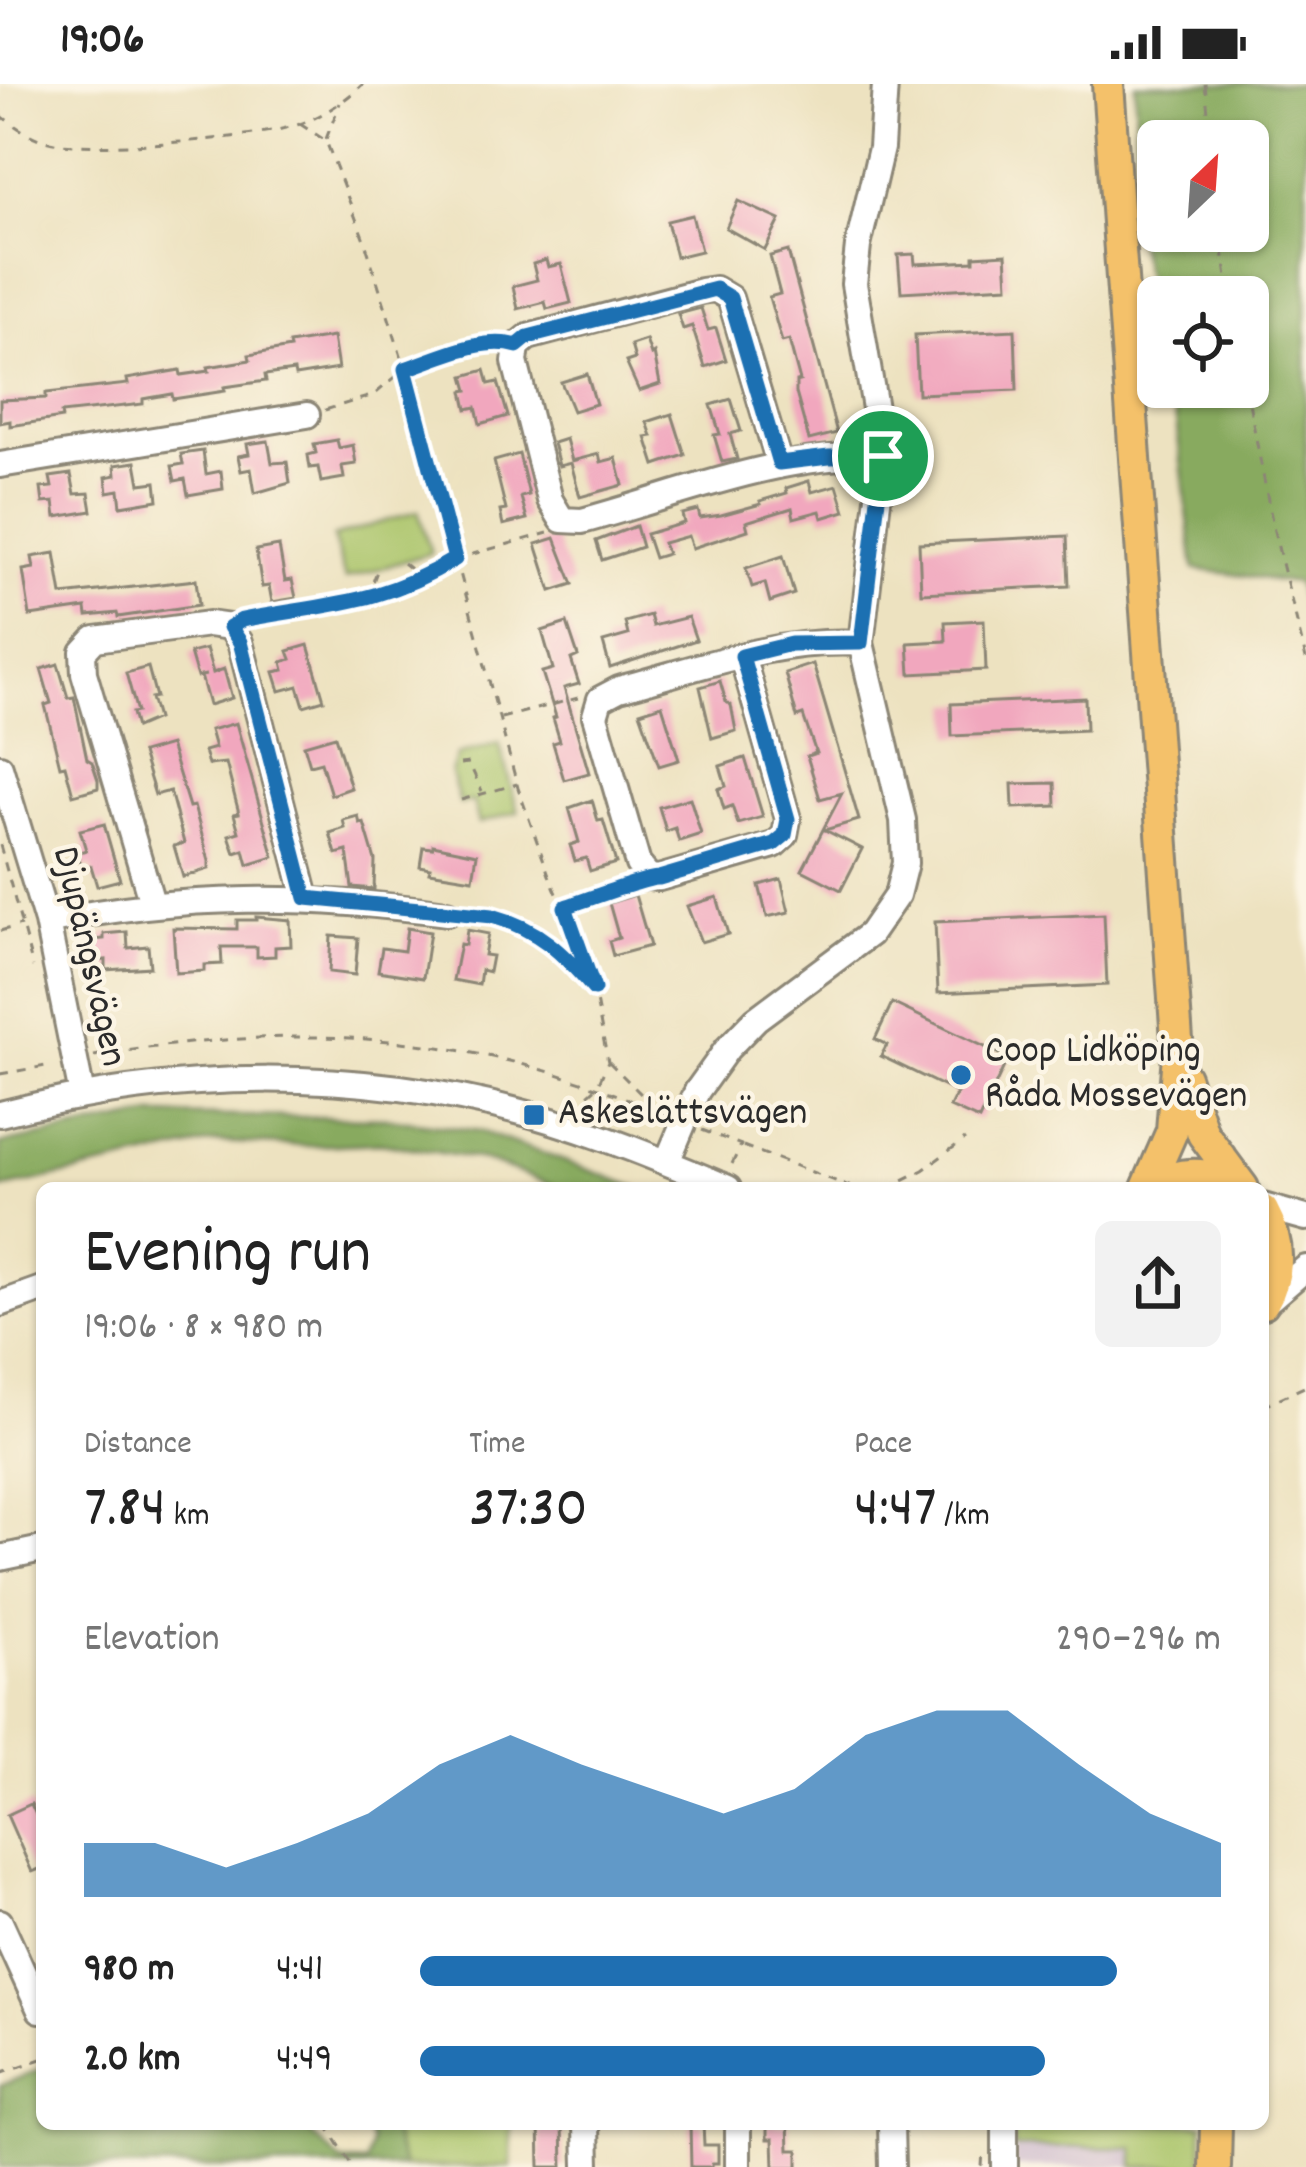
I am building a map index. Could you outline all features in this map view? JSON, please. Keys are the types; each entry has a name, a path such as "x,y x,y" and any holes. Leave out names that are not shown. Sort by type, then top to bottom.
{"main road":[{"path":"1108,84 1178,1054 1172,1131 1150,1182"},
{"path":"1178,1054 1202,1134 1237,1182"},
{"path":"1160,1182 1193,1174 1227,1182"},
{"path":"1269,1222 1277,1264 1269,1287"},
{"path":"1215,2167 1216,2130"}],"street":[{"path":"667,1162 697,1091 739,1034 857,945 880,922 897,895 905,863 903,820 861,643 883,456 854,284 880,148 884,84"},
{"path":"779,463 730,298 723,292 700,291 528,337 517,346 515,362 550,500 562,520 582,521 779,463 883,456"},
{"path":"0,465 307,415"},
{"path":"152,903 84,673 83,652 95,639 209,624 230,627 240,642 306,898"},
{"path":"742,656 784,804 785,835 774,844 649,877 638,864 596,716 600,699 619,689 742,656 791,644 861,643"},
{"name":"Djupängsvägen","path":"0,767 35,923 82,1095"},
{"path":"35,923 152,903 306,898 447,913"},
{"path":"0,1114 82,1095 216,1082 349,1082 497,1106 714,1182"},
{"path":"1269,1209 1306,1218"},
{"path":"1269,1299 1306,1268"},
{"path":"0,1304 36,1291"},
{"path":"0,1558 36,1550"},
{"path":"0,1922 36,2001"},
{"path":"586,2130 586,2167"},
{"path":"738,2130 738,2167"},
{"path":"891,2130 892,2167"},
{"path":"1005,2130 1005,2167"}],"path":[{"path":"0,116 36,138 58,144 185,141 300,124 340,103 363,84"},
{"path":"1205,84 1208,120"},
{"path":"326,141 340,103"},
{"path":"300,124 326,141 365,242 405,369 517,784 594,989 608,1062 597,1087 569,1110"},
{"path":"307,415 374,395 405,369 485,345 505,342 517,346"},
{"path":"1250,408 1306,659"},
{"path":"230,627 242,620 367,600 423,578 455,559 553,532 562,520"},
{"path":"403,563 423,578"},
{"path":"367,600 377,571"},
{"path":"499,719 578,698 600,699"},
{"path":"460,764 469,763 483,794"},
{"path":"461,800 517,784"},
{"path":"0,845 35,923 34,971"},
{"path":"565,907 637,886 649,877"},
{"path":"447,913 492,916 535,931 594,989"},
{"path":"0,931 35,923"},
{"path":"0,1075 223,1037 376,1038 500,1059 597,1087 838,1182"},
{"path":"608,1062 659,1112"},
{"path":"899,1182 965,1138"},
{"path":"728,1182 741,1145"},
{"path":"1269,1403 1306,1386"},
{"path":"0,2073 36,2061"},
{"path":"330,2130 353,2167"}],"shaded area":[{"path":"1014,2147 1134,2148 1134,2167 1014,2167"}],"green space":[{"path":"1135,84 1306,84 1306,620 1296,583 1194,569 1175,408 1269,408 1269,276 1145,276 1140,252 1269,252 1269,120 1137,120 1137,191"},
{"path":"418,511 431,553 345,579 333,537"},
{"path":"499,743 518,812 479,823 473,801 460,804 451,773 457,755"},
{"path":"153,1115 386,1118 480,1131 622,1182 543,1182 484,1160 381,1143 215,1142 0,1189 0,1144"},
{"path":"36,2071 36,2130 248,2130 263,2136 307,2130 342,2162 366,2163 371,2142 366,2130 392,2130 403,2167 0,2167 0,2086"},
{"path":"392,2130 511,2130 511,2167 403,2167"},
{"path":"1013,2130 1203,2130 1203,2167 1134,2167 1134,2148 1014,2147"}],"building":[{"path":"738,201 780,220 765,250 726,228"},
{"path":"692,215 701,251 676,257 667,221"},
{"path":"788,251 837,433 809,440 789,340 782,342 769,297 780,294 770,256"},
{"path":"914,254 915,264 1006,254 1008,286 901,292 898,255"},
{"path":"546,260 548,267 561,264 571,303 547,309 545,302 518,309 513,286 537,280 533,264"},
{"path":"701,308 708,330 716,328 726,360 705,367 692,326 683,329 678,314"},
{"path":"1015,330 1017,390 918,394 915,335"},
{"path":"333,337 338,369 265,375 266,381 224,387 225,391 173,399 172,394 143,399 143,404 61,413 62,418 10,426 10,421 0,423 0,400 46,398 46,393 128,384 127,379 180,370 181,375 209,371 208,367 250,360 249,355 290,348 289,344"},
{"path":"646,340 651,355 654,353 660,384 639,391 626,362 635,359 631,345"},
{"path":"485,370 489,384 498,382 508,416 480,424 476,407 467,409 464,376"},
{"path":"587,374 596,404 573,411 561,382"},
{"path":"731,399 741,431 730,434 737,459 722,462 711,405"},
{"path":"672,414 685,455 655,465 646,437 652,436 647,422"},
{"path":"566,439 572,461 599,454 601,462 616,458 623,485 580,497 571,463 559,466 553,443"},
{"path":"337,440 339,448 353,445 356,464 342,466 344,478 321,482 318,467 310,468 308,455 316,453 314,444"},
{"path":"268,441 272,463 287,462 290,483 255,493 251,469 241,471 238,456 249,454 247,444"},
{"path":"203,451 206,474 221,471 223,489 188,495 185,479 175,481 172,466 183,464 181,454"},
{"path":"519,454 529,495 521,497 527,519 503,525 500,511 506,510 494,461"},
{"path":"136,462 140,484 156,482 158,500 121,506 119,490 108,492 106,477 116,475 115,465"},
{"path":"71,474 75,494 89,493 92,511 56,517 54,502 43,503 41,488 52,487 50,477"},
{"path":"809,481 812,492 837,485 845,511 822,518 820,511 794,518 792,508 746,522 748,530 692,548 688,536 663,543 667,554 654,558 646,534 684,523 682,514 698,510 700,518 721,515 761,504 787,493 786,488"},
{"path":"636,526 642,547 602,560 596,541"},
{"path":"1067,536 1069,586 921,593 919,543"},
{"path":"555,538 573,584 551,591 536,544"},
{"path":"279,546 285,581 292,580 296,598 272,602 269,586 262,587 256,550"},
{"path":"55,553 62,595 196,580 199,605 118,617 117,613 87,616 86,608 30,616 23,570 34,568 32,557"},
{"path":"783,556 794,594 770,602 765,583 752,587 746,568"},
{"path":"650,615 653,626 688,617 696,640 610,668 603,642 628,635 625,622"},
{"path":"984,620 986,670 910,674 908,643 946,641 945,622"},
{"path":"567,623 578,656 571,659 579,684 564,688 589,773 564,780 553,743 560,741 556,717 542,672 553,669 542,631"},
{"path":"308,645 324,700 304,706 298,686 280,691 274,672 284,670 282,662 291,659 288,651"},
{"path":"206,649 213,673 224,669 232,698 209,705 201,676 197,677 190,653"},
{"path":"58,664 68,698 74,697 87,759 98,780 98,788 73,795 65,765 60,766 45,705 51,703 41,669"},
{"path":"813,664 859,820 825,830 862,849 841,890 802,870 842,793 820,799 807,756 816,753 803,715 797,717 785,673"},
{"path":"148,667 157,719 136,728 132,713 137,712 126,673"},
{"path":"720,681 736,731 712,738 700,687"},
{"path":"1085,698 1086,730 952,736 951,704"},
{"path":"662,705 679,760 659,766 640,712"},
{"path":"236,723 274,857 248,865 244,850 235,853 229,835 239,832 234,814 239,813 226,763 208,765 204,751 215,748 210,730"},
{"path":"335,736 351,788 331,795 321,762 310,765 304,745"},
{"path":"170,745 209,861 209,869 183,877 174,846 184,843 170,791 155,795 142,753"},
{"path":"745,758 763,817 738,824 732,806 724,809 718,789 726,786 720,766"},
{"path":"1055,783 1056,806 1013,808 1012,784"},
{"path":"690,798 701,834 679,841 675,828 666,831 659,807"},
{"path":"592,800 616,863 590,871 586,858 575,861 570,845 579,842 569,808"},
{"path":"358,816 375,860 374,889 352,887 347,851 336,854 330,833 345,828 343,820"},
{"path":"104,824 120,880 97,886 91,866 82,868 77,853 86,850 80,830"},
{"path":"423,847 477,854 473,879 429,872 430,868 420,866"},
{"path":"781,879 789,912 767,917 759,885"},
{"path":"635,895 650,946 613,956 609,941 619,938 609,903"},
{"path":"717,897 728,934 701,942 687,906"},
{"path":"1104,914 1107,985 938,993 935,922"},
{"path":"237,920 290,920 291,946 275,947 275,956 257,957 257,947 221,947 222,964 176,973 173,928 237,929"},
{"path":"407,928 430,932 423,978 378,971 382,948 404,951"},
{"path":"467,930 488,934 484,955 492,956 489,972 481,970 479,985 453,980"},
{"path":"127,932 128,948 148,946 150,967 106,970 106,960 94,961 93,940"},
{"path":"331,936 358,938 355,975 329,972"},
{"name":"Coop Lidköping Råda Mossevägen","path":"892,1003 1008,1058 979,1120 950,1107 957,1093 881,1056 887,1045 875,1039"},
{"path":"31,1804 36,1815 36,1870 32,1872 7,1815"},
{"path":"539,2130 562,2130 563,2167 540,2167"},
{"path":"690,2130 703,2130 704,2145 718,2145 718,2163 691,2167"},
{"path":"767,2130 788,2130 789,2150 798,2150 798,2167 774,2167 773,2139 767,2139"}],"place":[{"name":"Coop Lidköping Råda Mossevägen","path":"961,1075"},
{"name":"Askeslättsvägen","path":"534,1115"}],"route":[{"path":"715,289 730,298 779,463 883,456 861,643 791,644 742,656 788,819 785,835 774,844 649,877 637,886 565,907 594,989 548,940 515,923 492,916 306,898 273,759 240,642 230,627 242,620 367,600 423,578 455,559 405,369 485,345 505,342 517,346 528,337 715,289"}]}
